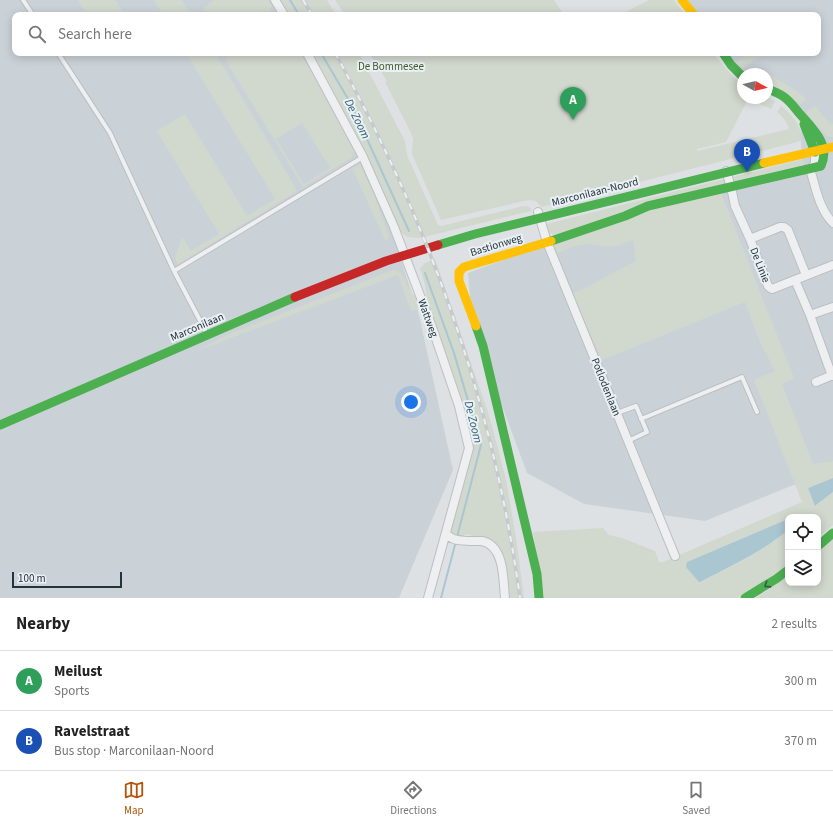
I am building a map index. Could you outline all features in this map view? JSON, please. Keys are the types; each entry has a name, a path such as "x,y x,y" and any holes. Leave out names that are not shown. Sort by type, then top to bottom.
{"main road":[{"path":"682,0 692,12"},
{"path":"724,56 737,71"},
{"path":"773,91 780,94 791,102 813,127 827,147"},
{"path":"800,113 814,150"},
{"name":"Marconilaan-Noord","path":"405,256 539,215 799,155 827,147 833,143"},
{"name":"Bastionweg","path":"539,598 537,574 530,541 483,346 459,281 459,272 464,267 547,242 625,216 648,206 821,166 824,163 827,147"},
{"name":"Marconilaan","path":"0,425 354,273 405,256"},
{"path":"821,543 833,533"},
{"path":"745,598 785,572"}],"street":[{"path":"275,0 282,12"},
{"name":"Wattweg","path":"309,56 363,157 394,227 432,327 459,406 469,448 449,537 428,598"},
{"path":"814,150 815,164 810,169 818,198 833,224"},
{"name":"De Linie","path":"726,171 735,206 750,239 768,286 772,289 833,265"},
{"name":"Potlodenlaan","path":"539,215 547,242 675,556"},
{"name":"De Linie","path":"750,239 780,227 784,227 788,230 806,275"},
{"path":"795,280 833,375 816,382"},
{"path":"810,315 833,307"},
{"path":"449,537 464,540 483,541 491,545 501,560 505,598"}],"lane":[{"path":"23,0 31,12"},
{"path":"60,56 110,133 174,270 205,330 206,336"},
{"path":"174,270 363,157"},
{"path":"641,419 742,377 757,412"},
{"path":"617,413 636,406 647,432 628,441"}],"shaded area":[{"path":"0,0 285,0 293,12 12,12 12,56 321,56 346,94 419,315 453,470 399,598 0,598"},
{"path":"687,0 833,0 833,469 705,521 584,504 527,473 473,327 468,273 699,188 802,163 800,111 773,81 773,68 739,68 729,56 821,56 821,12 696,12"}],"green space":[{"path":"78,0 115,0 123,12 85,12"},
{"path":"154,0 182,0 189,12 161,12"},
{"path":"214,0 268,0 272,6 267,12 205,12 203,8"},
{"path":"278,0 327,0 334,12 286,12"},
{"path":"335,0 554,0 562,12 343,12"},
{"path":"649,0 674,0 683,12 626,12"},
{"path":"188,56 217,56 297,191 178,264 175,258 182,237 191,251 219,234 157,131 185,114 247,216 275,199"},
{"path":"227,56 302,56 314,77 354,151 351,158 303,187 226,61","holes":["302,123 330,168 304,184 276,139"]},
{"path":"313,56 361,56 405,141 407,155 438,225 441,226 524,206 528,206 531,211 420,238 407,237 402,233 336,97"},
{"name":"De Bommesee","path":"371,56 716,56 737,80 737,104 745,104 726,142 697,149 697,151 789,129 787,124 777,112 781,106 796,121 800,131 801,141 541,207 536,201 530,200 441,220 412,154 413,139 410,131 385,82 387,81"},
{"path":"744,56 761,56 743,68 737,62"},
{"path":"773,77 797,91 806,99 800,104 773,87"},
{"path":"773,100 775,101 771,109 760,104 773,104"},
{"path":"815,106 830,124 833,124 833,137 827,136 821,128 819,130 807,113 807,111"},
{"path":"803,159 804,167 733,183 732,177"},
{"path":"360,165 377,200 376,201 389,236 386,242 352,168"},
{"path":"724,179 726,185 556,235 548,233 547,224"},
{"path":"721,193 794,378 782,384 813,464 833,461 833,478 808,488 816,506 833,492 833,525 821,535 821,514 785,514 785,520 687,562 700,582 735,565 768,545 785,532 785,567 737,598 542,598 533,532 603,528 609,535 622,538 655,551 659,562 663,562 802,502 754,380 775,371 760,342 745,302 602,360 572,294 636,261 633,240 616,246 587,244 574,246 556,254 553,246 649,210"},
{"path":"435,259 488,412 496,441 507,484 524,598 509,598 506,569 485,539 466,534 463,536 452,535 450,531 470,440 458,388 427,300 425,285 420,268 425,263"},
{"path":"393,270 400,272 404,277 406,284 415,297 420,308 411,311 398,275 196,351 229,334"},
{"path":"833,536 833,598 756,598 785,578 785,586 821,586 821,548"}],"water":[{"path":"833,478 833,492 815,506 808,488"},
{"path":"785,520 785,532 778,538 746,558 700,582 686,567 687,562"}],"waterway":[{"name":"De Zoom","path":"290,0 297,12"},
{"name":"De Zoom","path":"323,56 351,104 409,231"},
{"name":"De Zoom","path":"425,273 454,353 481,445 457,537"},
{"name":"De Zoom","path":"441,598 456,541"}],"railway":[{"path":"303,0 310,12"},
{"path":"337,56 369,117 400,182 428,249 453,317 475,386 493,456 508,526 520,598"}],"traffic: fast":[{"path":"725,56 737,71"},
{"path":"551,241 625,216 648,206 821,166 824,151 819,137 788,100 773,91"},
{"path":"804,124 815,152"},
{"path":"438,245 475,234 764,163"},
{"path":"0,425 295,297"},
{"path":"476,326 483,346 537,574 539,598"},
{"path":"821,543 833,533"},
{"path":"745,598 785,572"}],"traffic: slow":[{"path":"682,0 692,12"},
{"path":"764,163 833,147"},
{"path":"476,326 459,281 459,272 464,267 551,241"}],"traffic: jam":[{"path":"295,297 386,261 438,245"}],"place":[{"name":"Meilust","path":"573,120"},
{"name":"Ravelstraat","path":"747,172"}]}
